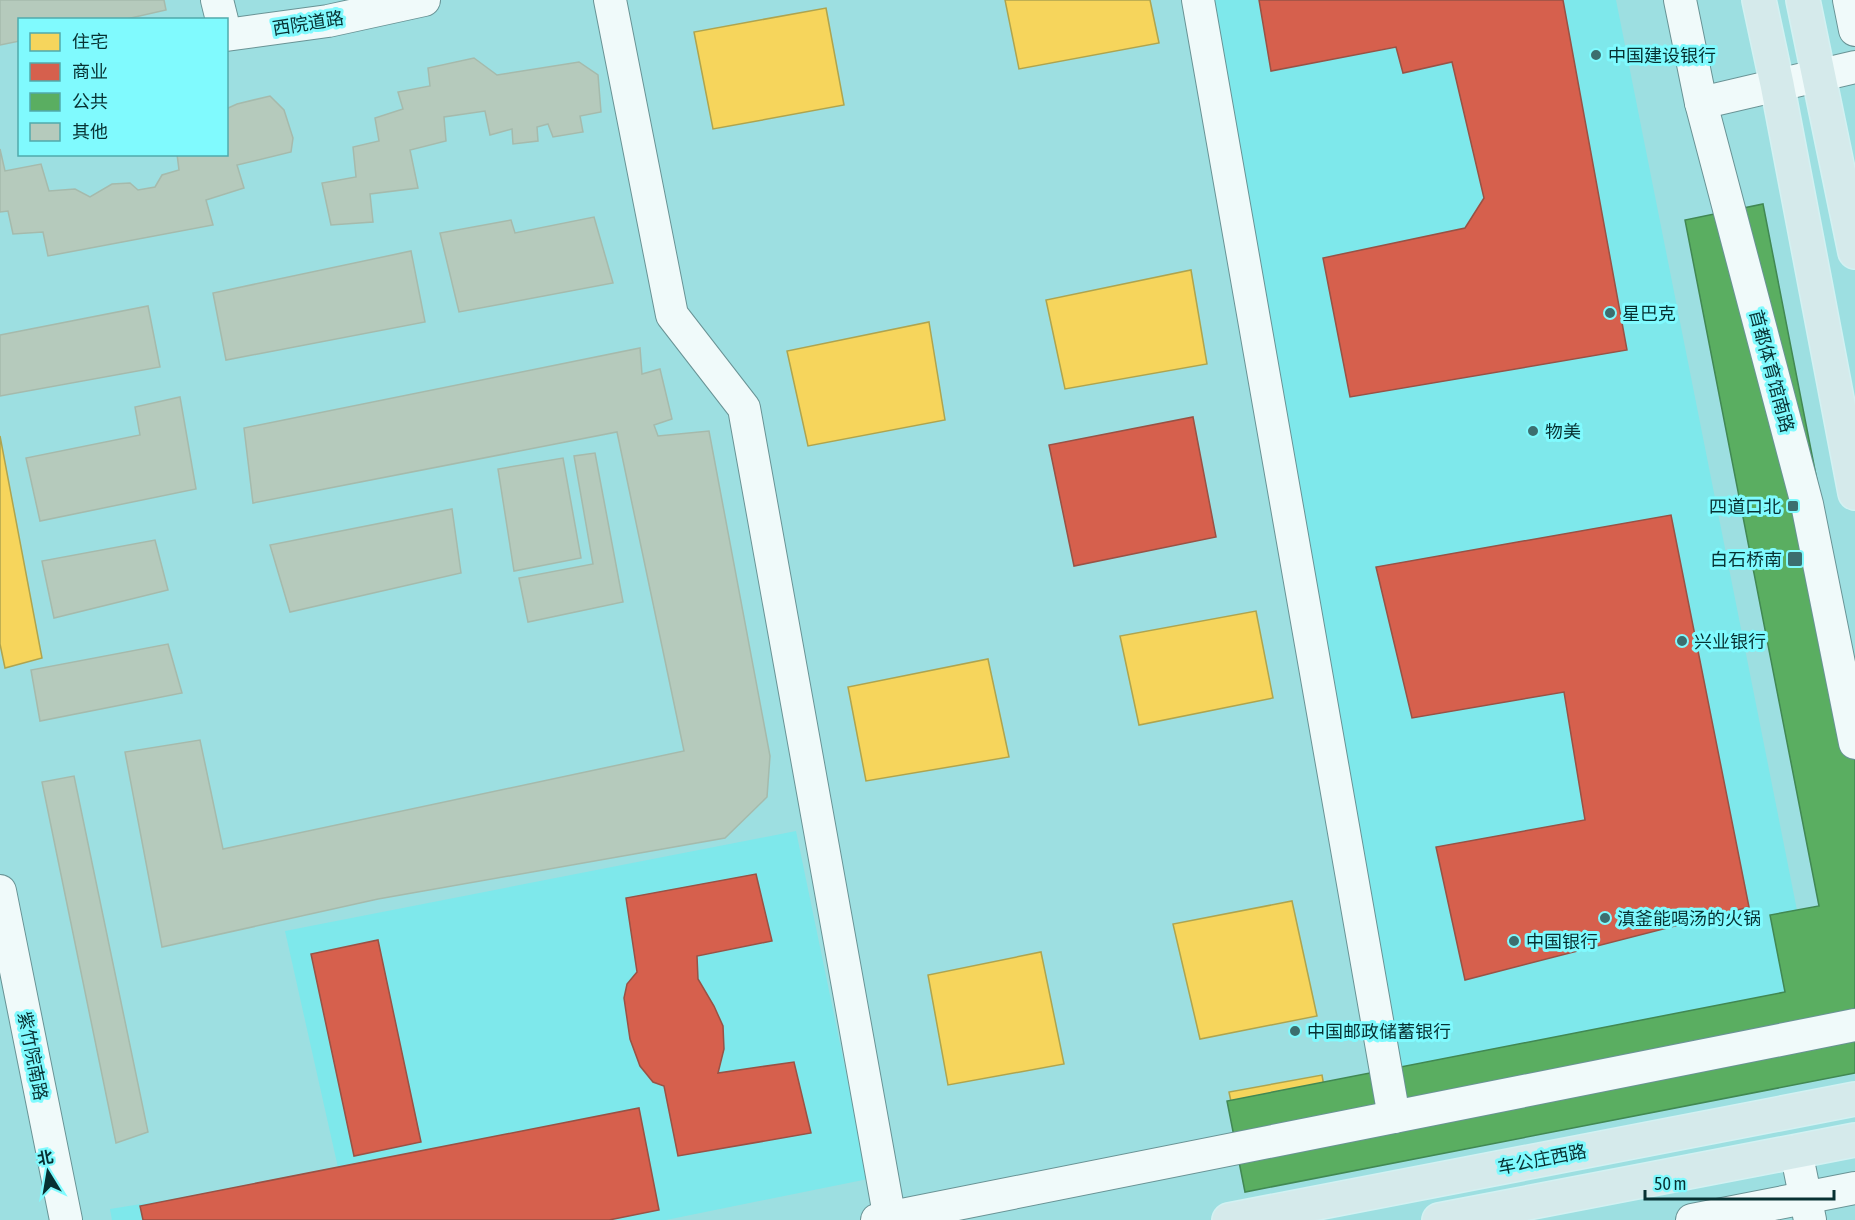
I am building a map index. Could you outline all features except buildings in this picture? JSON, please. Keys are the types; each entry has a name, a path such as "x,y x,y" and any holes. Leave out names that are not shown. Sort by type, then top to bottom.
{"main road":[{"path":"1759,0 1855,493"},
{"path":"1803,0 1855,252"},
{"name":"车公庄西路","path":"1228,1220 1855,1099"},
{"path":"1439,1220 1855,1140"}],"street":[{"path":"217,0 222,18"},
{"name":"西院道路","path":"228,35 328,21 424,0"},
{"path":"610,0 672,315 744,408 886,1219 1855,1025"},
{"path":"1198,0 1394,1117"},
{"name":"首都体育馆南路","path":"1680,0 1701,103 1807,504 1855,743"},
{"path":"1849,0 1855,30"},
{"path":"1701,103 1855,67"},
{"name":"紫竹院南路","path":"0,891 66,1220"},
{"path":"1796,1151 1807,1209"},
{"path":"1692,1220 1807,1209 1855,1188"}],"shaded area":[{"path":"1198,0 1616,0 1818,1016 1390,1100"},
{"path":"796,831 868,1179 666,1220 112,1220 110,1209 339,1172 285,931"}],"place":[{"name":"中国建设银行","path":"1596,55"},
{"name":"星巴克","path":"1610,313"},
{"name":"物美","path":"1533,431"},
{"name":"四道口北","path":"1793,506"},
{"name":"白石桥南","path":"1795,559"},
{"name":"兴业银行","path":"1682,641"},
{"name":"滇釜能喝汤的火锅","path":"1605,918"},
{"name":"中国银行","path":"1514,941"},
{"name":"中国邮政储蓄银行","path":"1295,1031"}]}
